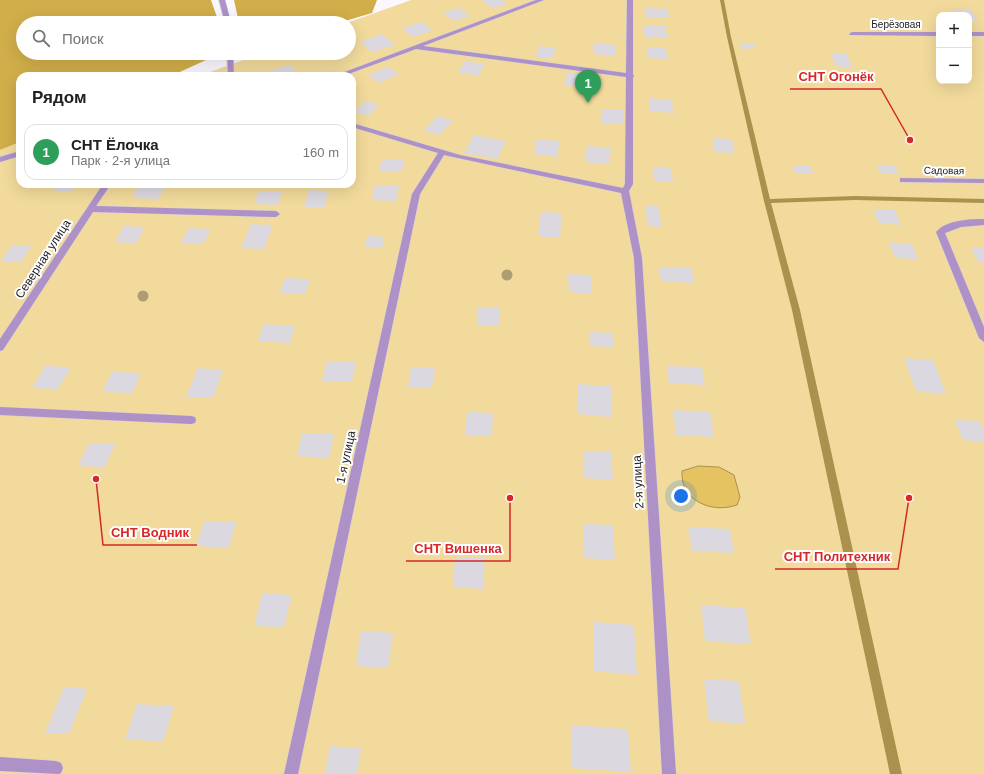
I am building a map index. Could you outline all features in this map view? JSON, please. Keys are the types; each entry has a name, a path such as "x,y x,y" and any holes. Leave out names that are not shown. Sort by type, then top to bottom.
{"street":[{"path":"222,0 226,16"},
{"path":"347,72 542,0"},
{"path":"356,126 427,146 442,153 624,191 630,184 630,0"},
{"name":"Берёзовая","path":"852,34 936,34"},
{"path":"972,34 984,34"},
{"path":"415,46 631,76"},
{"path":"230,60 231,72"},
{"name":"1-я улица","path":"291,774 416,194 442,153"},
{"path":"0,160 16,154"},
{"name":"Садовая","path":"903,180 984,181"},
{"name":"Северная улица","path":"0,347 104,188"},
{"name":"2-я улица","path":"624,191 638,258 669,774"},
{"path":"91,209 276,214"},
{"path":"984,222 967,222 949,226 940,232 984,338"},
{"path":"0,411 191,420"},
{"path":"0,764 56,768"}],"shaded area":[{"path":"0,0 211,0 217,16 16,16 16,60 206,60 180,72 16,72 16,144 0,150"},
{"path":"234,0 377,0 372,13 356,18 356,16 237,16"},
{"path":"411,0 984,0 984,774 0,774 0,150 16,144 16,188 356,188 356,72 210,72 244,60 356,60 356,20"},
{"path":"698,466 719,467 734,475 740,497 737,505 717,508 708,506 692,497 686,490 682,471"}],"building":[{"path":"502,0 507,4 492,8 482,1"},
{"path":"459,8 470,16 454,21 443,13"},
{"path":"646,8 668,9 669,18 646,17"},
{"path":"952,9 970,9 972,12 954,12"},
{"path":"972,12 978,21 972,20"},
{"path":"422,22 432,31 412,37 402,28"},
{"path":"643,25 665,26 668,38 645,38"},
{"path":"382,34 395,45 372,52 360,42"},
{"path":"594,43 616,45 616,56 594,54"},
{"path":"739,43 753,43 756,48 742,49"},
{"path":"540,46 556,48 551,59 535,57"},
{"path":"647,47 666,48 667,59 648,58"},
{"path":"831,53 847,54 852,68 835,66"},
{"path":"465,61 485,64 478,76 458,72"},
{"path":"290,65 295,72 265,72"},
{"path":"388,67 399,74 378,83 368,75"},
{"path":"568,72 588,75 585,87 564,85"},
{"path":"650,98 672,100 673,113 650,111"},
{"path":"365,101 379,104 368,116 356,113 356,110"},
{"path":"602,109 624,110 624,124 601,123"},
{"path":"437,116 453,120 440,135 424,131"},
{"path":"474,135 506,141 497,159 464,153"},
{"path":"713,138 732,139 734,153 714,152"},
{"path":"536,139 560,141 557,157 534,154"},
{"path":"587,146 611,148 609,164 585,162"},
{"path":"382,160 404,160 402,171 379,171"},
{"path":"792,165 809,165 813,173 796,173"},
{"path":"894,165 899,173 882,174 876,166"},
{"path":"652,168 670,168 673,181 655,181"},
{"path":"375,185 399,185 396,201 372,200"},
{"path":"56,188 74,188 71,192 53,192"},
{"path":"137,188 164,188 159,199 132,198"},
{"path":"309,190 328,191 324,208 304,208"},
{"path":"259,191 282,192 278,205 254,204"},
{"path":"645,206 658,206 662,227 648,226"},
{"path":"873,209 895,210 901,225 879,223"},
{"path":"541,212 562,213 560,238 538,236"},
{"path":"251,224 273,225 264,249 241,248"},
{"path":"124,226 145,227 136,243 115,242"},
{"path":"189,228 211,229 203,244 181,243"},
{"path":"367,236 384,237 382,248 365,247"},
{"path":"889,242 912,244 918,259 895,258"},
{"path":"12,245 32,245 21,262 1,261"},
{"path":"971,247 984,247 984,263 978,262"},
{"path":"659,267 692,268 694,283 661,281"},
{"path":"568,274 591,275 592,294 569,292"},
{"path":"285,278 310,279 305,294 280,293"},
{"path":"478,307 500,308 499,326 477,325"},
{"path":"264,324 295,326 290,343 258,341"},
{"path":"589,332 613,333 614,347 589,346"},
{"path":"904,358 933,360 946,394 916,391"},
{"path":"327,361 356,362 352,382 322,381"},
{"path":"45,366 71,367 58,389 32,388"},
{"path":"667,366 702,367 705,385 669,383"},
{"path":"411,367 435,368 432,388 408,387"},
{"path":"198,368 223,370 213,398 186,397"},
{"path":"112,372 141,373 132,393 102,392"},
{"path":"578,384 611,386 611,417 578,414"},
{"path":"673,410 710,412 714,437 676,435"},
{"path":"467,412 493,413 492,436 465,435"},
{"path":"955,420 980,421 984,432 984,442 963,440"},
{"path":"302,433 334,434 329,458 297,456"},
{"path":"89,443 115,444 105,467 78,466"},
{"path":"583,451 611,452 613,480 584,478"},
{"path":"204,521 236,522 229,548 196,546"},
{"path":"583,524 613,525 615,560 584,558"},
{"path":"688,527 730,529 734,553 692,551"},
{"path":"455,557 485,558 483,589 453,587"},
{"path":"262,593 292,595 284,627 254,626"},
{"path":"701,605 745,608 751,644 705,641"},
{"path":"594,622 634,625 637,675 594,671"},
{"path":"361,631 393,633 388,668 356,666"},
{"path":"704,679 739,681 745,724 709,721"},
{"path":"64,687 87,689 69,734 45,733"},
{"path":"137,704 174,706 163,742 125,739"},
{"path":"572,725 628,729 631,772 572,768"},
{"path":"330,746 361,748 357,774 325,774"}],"waterway":[{"path":"722,0 729,37 767,201"},
{"path":"767,201 855,198 984,201"},
{"path":"767,201 796,310 896,774"}],"place":[{"name":"СНТ Ёлочка","path":"588,103"},
{"name":"СНТ Огонёк","path":"910,140"},
{"name":"СНТ Водник","path":"96,479"},
{"name":"СНТ Вишенка","path":"510,498"},
{"name":"СНТ Политехник","path":"909,498"}]}
